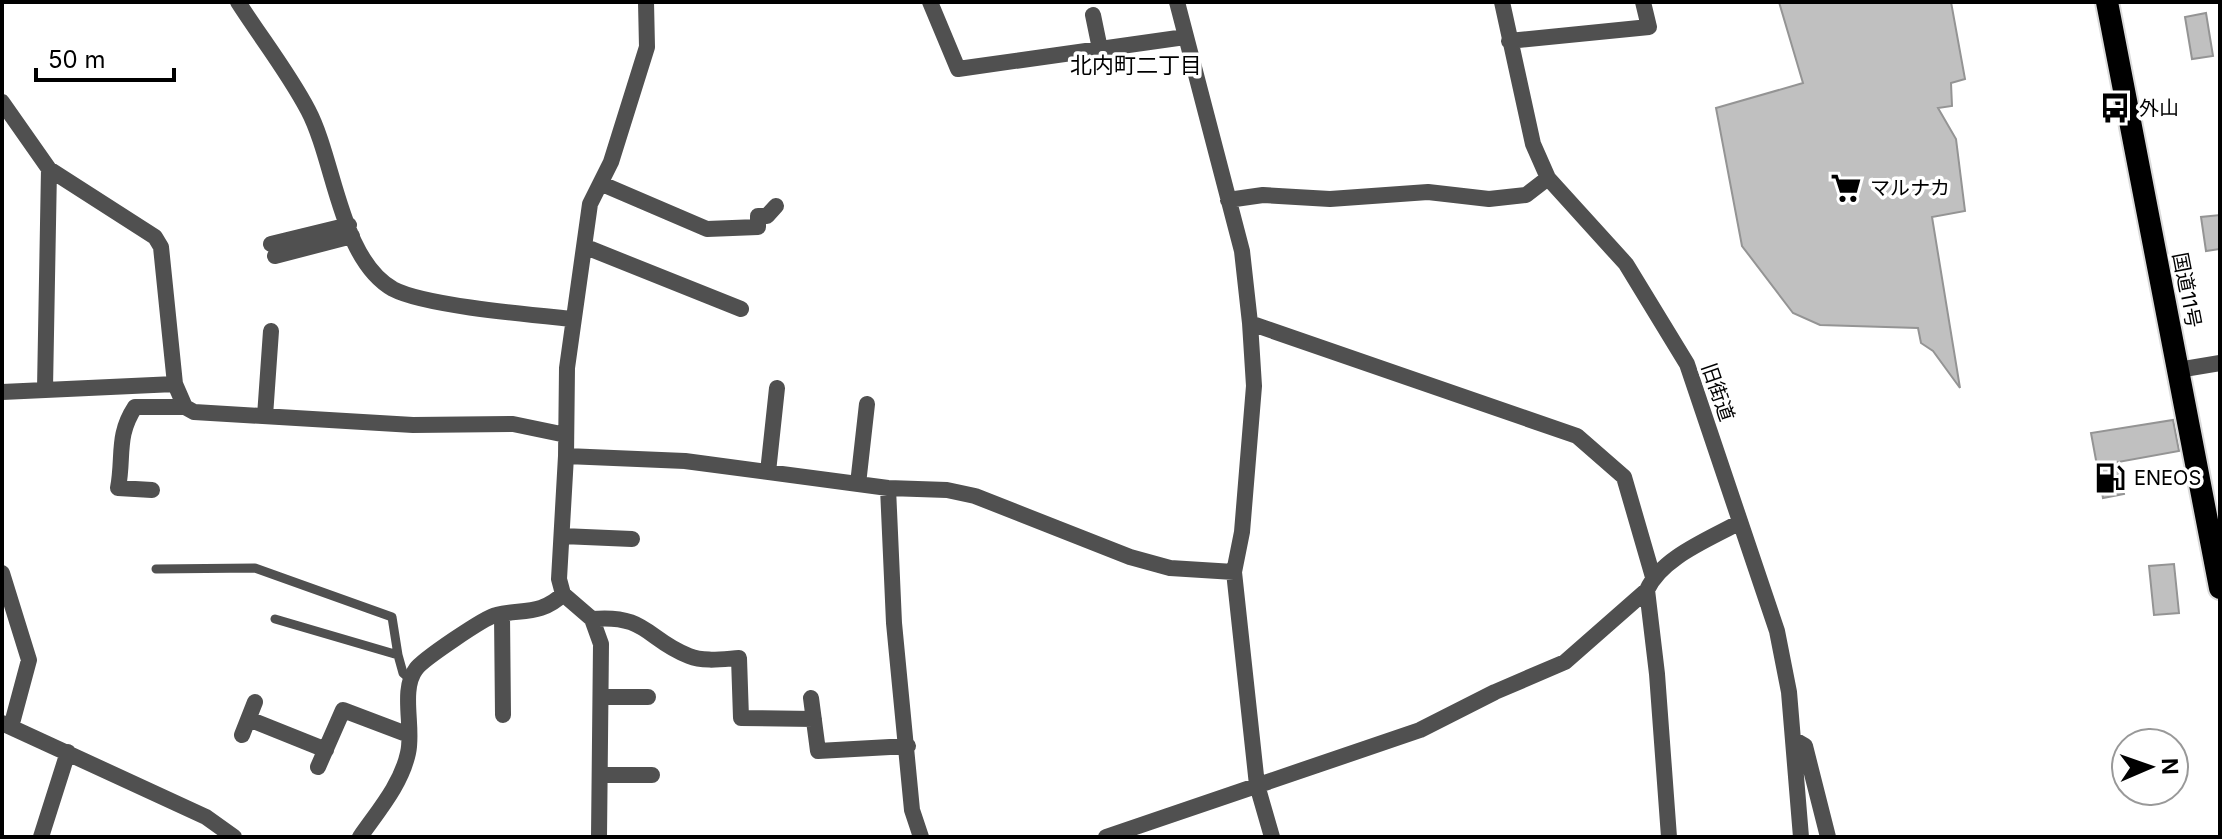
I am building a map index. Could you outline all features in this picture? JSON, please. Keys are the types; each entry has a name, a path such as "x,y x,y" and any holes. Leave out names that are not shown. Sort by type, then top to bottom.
{"highway":[{"name":"国道11号","path":"2107,2 2220,588"}],"street":[{"path":"238,2 309,111 350,231 371,273 395,290 446,302 573,319"},
{"path":"599,837 601,644 592,619 563,594 559,579 567,368 590,204 602,184 647,47 646,2"},
{"path":"930,2 958,69 1185,37"},
{"path":"1177,2 1201,88 1209,135 1242,251 1254,386 1242,532 1234,572 1257,785 1272,837"},
{"name":"旧街道","path":"1502,2 1533,144 1548,178 1626,264 1687,364 1777,631 1793,739 1801,837"},
{"path":"1509,41 1649,27 1643,2"},
{"path":"1093,15 1100,49"},
{"path":"2,102 49,169 155,237 161,247 175,384 185,407"},
{"path":"45,389 49,169"},
{"path":"1228,200 1263,195 1330,199 1428,192 1489,199 1526,195 1548,178"},
{"path":"602,184 707,229 758,227 758,216 767,216 776,206"},
{"path":"273,250 350,231"},
{"path":"586,247 741,309"},
{"path":"1250,323 1577,436 1624,477 1650,583 1669,837"},
{"path":"265,416 271,331"},
{"path":"2178,370 2220,363"},
{"path":"2,392 175,384"},
{"path":"768,472 777,388"},
{"path":"858,484 867,404"},
{"path":"152,490 118,488 129,448 121,434 135,407 185,407 194,412 413,425 513,424 566,435"},
{"path":"566,456 685,461 888,488 947,490 975,496 1130,557 1170,568 1234,572"},
{"path":"888,488 894,623 912,810 921,837"},
{"path":"1106,837 1420,730 1495,692 1565,662 1688,551 1740,522"},
{"path":"562,536 632,539"},
{"path":"2,573 29,660 6,725 206,817 234,837"},
{"path":"360,837 396,786 408,752 410,679 417,666 479,621 502,615 537,612 563,594"},
{"path":"502,615 503,715"},
{"path":"592,619 615,617 638,623 688,656 706,660 739,658 741,718 814,719"},
{"path":"602,697 648,697"},
{"path":"811,698 818,751 908,746"},
{"path":"255,702 245,727 326,750"},
{"path":"318,767 343,710 409,735"},
{"path":"1793,739 1805,746 1828,837"},
{"path":"41,837 68,752"},
{"path":"602,775 652,775"}],"lane":[{"path":"156,569 255,568 392,617 403,673 410,679"},
{"path":"275,619 398,655"}],"building":[{"name":"マルナカ","path":"1779,2 1951,2 1965,79 1951,83 1952,106 1938,108 1956,139 1965,211 1932,217 1960,388 1933,351 1921,343 1918,328 1820,325 1793,313 1742,246 1716,108 1803,83"},
{"path":"2206,13 2213,56 2192,59 2185,17"},
{"path":"2220,215 2220,249 2206,251 2201,217"},
{"path":"2173,420 2179,451 2118,462 2124,494 2103,498 2091,433"},
{"path":"2174,564 2179,613 2154,615 2149,566"}],"place":[{"name":"外山","path":"2115,108"},
{"name":"マルナカ","path":"1846,188"},
{"name":"ENEOS","path":"2110,478"}],"district":[{"name":"北内町二丁目","path":"1136,65"}]}
